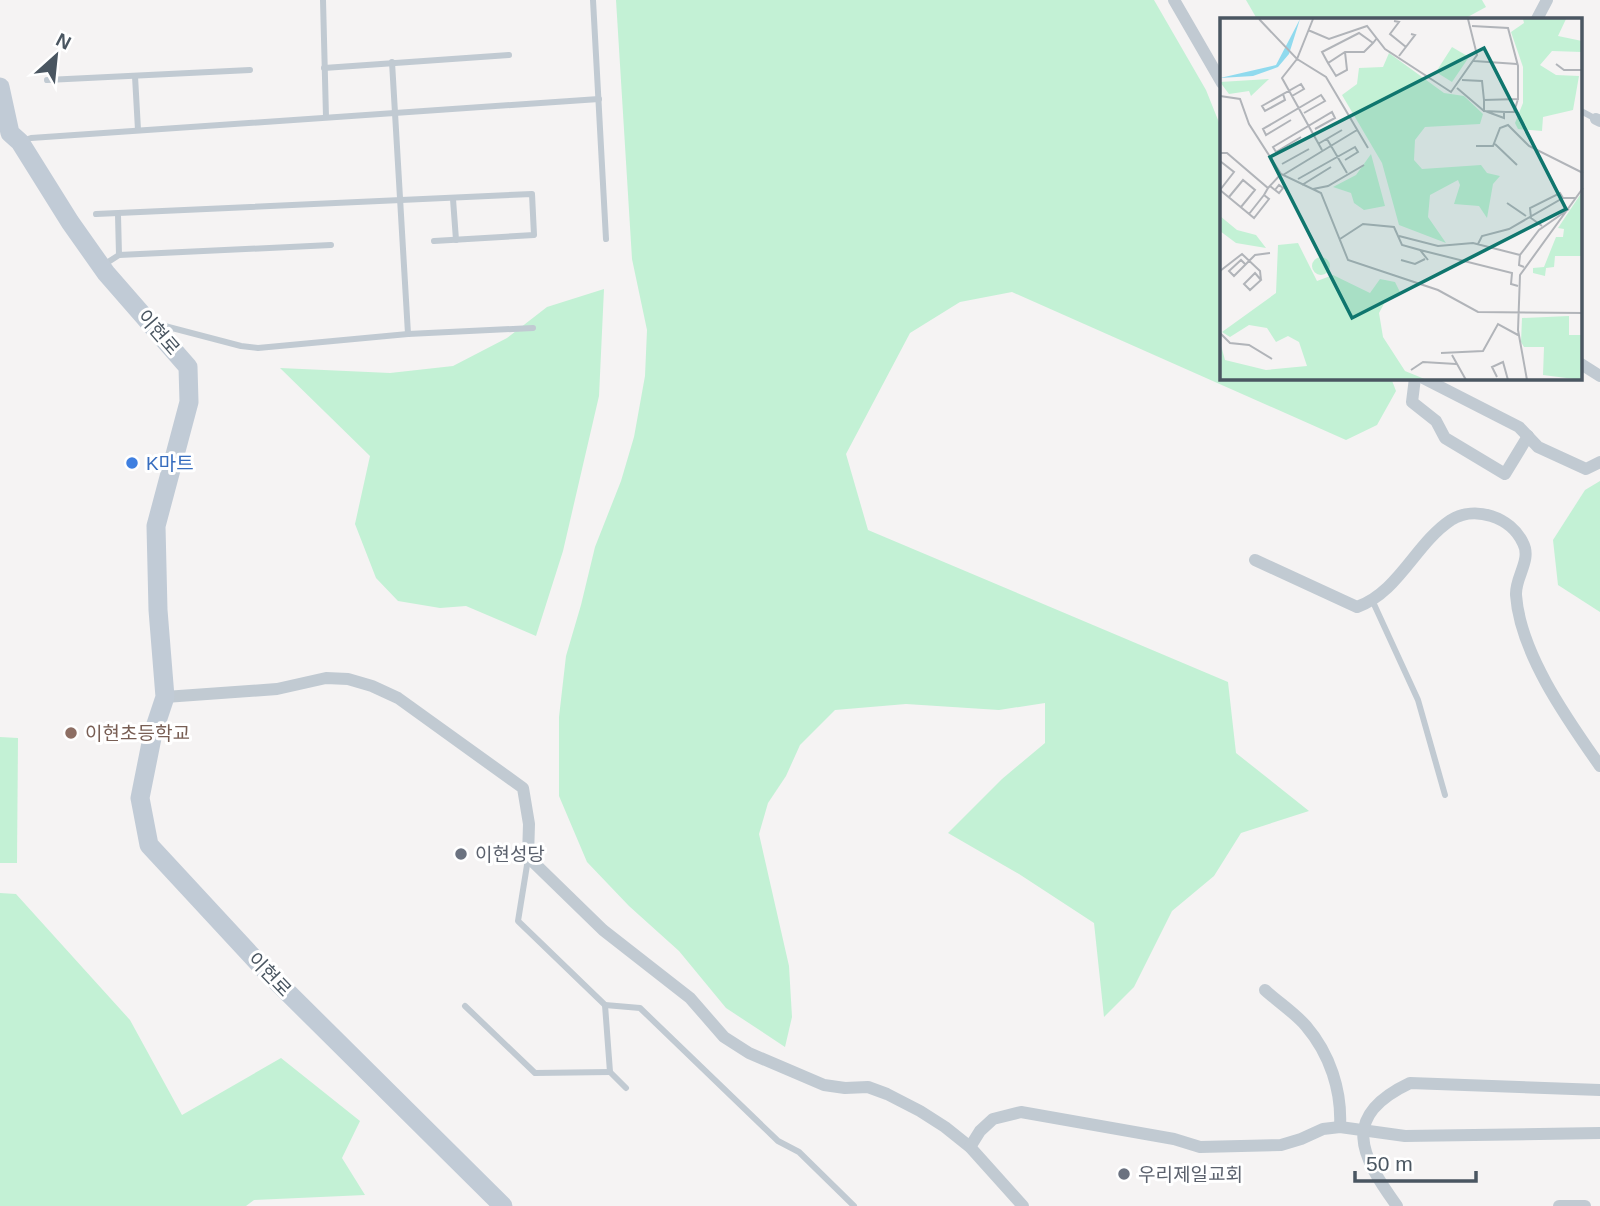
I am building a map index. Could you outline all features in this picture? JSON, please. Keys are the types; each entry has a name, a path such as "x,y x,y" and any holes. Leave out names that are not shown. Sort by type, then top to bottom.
{"street":[{"path":"1174,0 1220,80"},
{"path":"1538,18 1547,0"},
{"name":"이현로","path":"0,87 15,137 70,222 106,273 188,367 189,402 156,526 158,610 165,697 153,733 140,798 149,845 262,967 503,1206"},
{"path":"1582,365 1600,376"},
{"path":"1415,380 1412,402 1436,421 1445,438 1505,474 1528,436"},
{"path":"1427,380 1519,427 1538,447 1586,469 1600,462"},
{"path":"1255,560 1357,607 1373,602 1420,549 1451,520 1474,512 1497,518 1511,527 1524,544 1526,555 1518,577 1516,593 1524,638 1567,720 1600,766"},
{"path":"165,697 277,689 326,678 348,679 398,698 523,788 529,824 528,857 603,930 690,998 724,1037 749,1053 824,1086 867,1087 887,1094 945,1127 970,1147 1023,1206"},
{"path":"1265,990 1306,1026 1321,1050 1338,1091 1341,1107 1340,1127"},
{"path":"1397,1206 1363,1149 1363,1131 1368,1116 1377,1102 1391,1092 1410,1083 1600,1090"},
{"path":"970,1147 980,1131 993,1119 1021,1112 1174,1139 1200,1147 1281,1145 1323,1129 1340,1127 1405,1136 1600,1133"},
{"path":"1559,1206 1586,1206"}],"lane":[{"path":"323,0 326,117"},
{"path":"593,0 606,239"},
{"path":"324,68 509,55"},
{"path":"392,62 408,334"},
{"path":"47,80 250,70"},
{"path":"135,76 138,130"},
{"path":"15,137 598,99"},
{"path":"1582,112 1598,120"},
{"path":"15,137 105,264 157,324 258,348 408,334 533,328"},
{"path":"96,215 532,194 534,234 434,242"},
{"path":"453,199 456,240"},
{"path":"118,215 120,255"},
{"path":"105,264 120,255 331,244"},
{"path":"1373,602 1418,700 1444,795"},
{"path":"528,857 518,920 605,1005 640,1007 778,1140 799,1152 854,1206"},
{"path":"605,1005 610,1072 626,1088"},
{"path":"466,1006 535,1073 610,1072"}],"green space":[{"path":"616,0 1154,0 1206,90 1220,125 1220,380 1392,380 1396,391 1377,425 1346,440 1012,292 960,302 910,333 846,454 868,530 1228,682 1236,753 1309,811 1241,833 1214,876 1172,911 1134,987 1104,1017 1094,923 1019,874 948,833 1002,779 1045,743 1045,703 999,710 906,704 835,710 800,745 786,776 768,803 759,834 789,966 792,1017 785,1047 726,1008 679,951 629,906 587,862 559,796 559,717 566,656 595,547 621,481 634,437 645,376 647,330 632,259"},
{"path":"1246,0 1482,0 1486,7 1466,18 1256,18"},
{"path":"604,289 599,396 563,551 536,636 466,606 440,608 398,601 376,578 355,524 370,456 280,368 390,373 453,366 507,338 547,307"},
{"path":"1600,481 1600,612 1558,585 1553,540 1585,490"},
{"path":"0,737 18,738 17,863 0,863"},
{"path":"0,893 16,894 130,1020 182,1115 281,1058 360,1121 342,1158 365,1195 254,1200 246,1206 0,1206"}],"place":[{"name":"K마트","path":"132,463"},
{"name":"이현초등학교","path":"71,733"},
{"name":"이현성당","path":"461,854"},
{"name":"우리제일교회","path":"1124,1174"}]}
